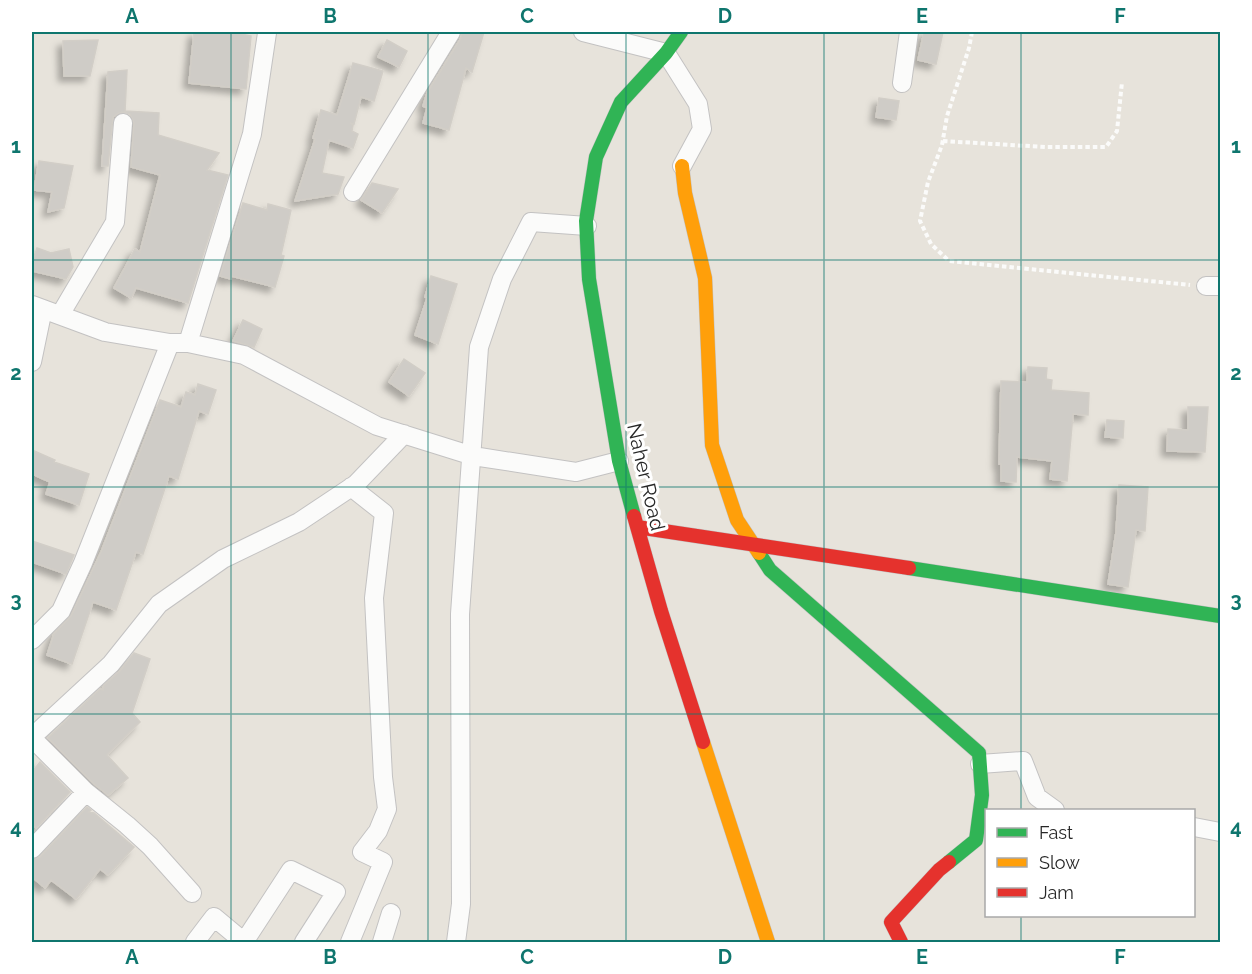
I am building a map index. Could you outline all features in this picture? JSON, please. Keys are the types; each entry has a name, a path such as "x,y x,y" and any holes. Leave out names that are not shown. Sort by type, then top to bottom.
{"main road":[{"name":"Naher Road","path":"681,32 666,53 621,102 596,157 586,226 589,279 619,461 661,611 768,942"},
{"path":"682,166 685,193 705,278 712,444 737,520 770,570 980,753 982,795 976,840 939,870 891,922 901,942"},
{"path":"637,527 1221,616"}],"street":[{"path":"353,192 451,32"},
{"path":"583,32 666,53 698,104 702,129 682,166"},
{"path":"902,84 909,32"},
{"path":"32,640 61,610 179,343 252,134 267,33"},
{"path":"32,362 45,309 115,222 123,123"},
{"path":"456,942 461,904 460,614 479,347 502,279 531,222 586,226"},
{"path":"45,309 105,332 244,355 377,426 473,456 576,472 619,461"},
{"path":"192,893 127,825 86,792 32,737 111,664 159,604 223,559 299,522 351,487 404,434"},
{"path":"350,942 383,862 362,852 378,831 387,809 383,777 374,598 384,513 351,487"},
{"path":"980,764 1023,761 1037,797 1054,809"},
{"path":"32,849 86,792"},
{"path":"1195,827 1221,832"},
{"path":"195,942 214,917 244,942 291,870 336,892 304,942"},
{"path":"382,942 391,913"}],"path":[{"path":"972,32 947,116 943,141 928,182 920,221 931,244 949,261 1213,286"},
{"path":"943,141 1046,147 1107,147 1117,130 1122,82"}],"building":[{"path":"194,32 232,32 251,36 246,89 189,83"},
{"path":"462,32 484,32 472,72 466,68 449,130 423,123 427,108 423,106 427,93 461,38"},
{"path":"924,32 943,32 936,64 918,60"},
{"path":"98,40 90,76 64,76 63,41"},
{"path":"387,40 407,51 399,67 378,57"},
{"path":"353,63 383,71 374,101 361,97 354,124 350,123 353,125 352,131 358,134 353,148 329,140 322,173 344,177 338,194 295,201 315,139 313,138 321,110 337,115"},
{"path":"127,70 125,111 159,113 158,135 219,153 207,170 228,175 188,303 136,288 131,298 114,288 135,249 140,252 160,175 131,167 134,123 130,114 124,112 113,117 108,166 102,166 108,72"},
{"path":"879,98 899,101 896,120 876,117"},
{"path":"39,161 73,166 64,208 48,212 52,192 34,190"},
{"path":"372,183 398,189 382,213 361,200"},
{"path":"243,203 267,210 268,204 291,210 281,255 284,256 275,287 231,276 231,279 220,276"},
{"path":"37,248 51,253 69,249 73,267 66,279 32,271"},
{"path":"431,276 457,284 438,344 415,335 427,298 425,297"},
{"path":"243,320 262,329 254,347 233,341"},
{"path":"404,359 425,373 409,396 389,382"},
{"path":"1028,367 1047,368 1046,379 1052,380 1051,390 1089,393 1088,415 1073,414 1067,481 1050,479 1052,461 1017,457 1016,482 1001,481 1001,464 999,464 1001,381 1027,382"},
{"path":"198,384 216,390 208,414 199,411 178,479 169,476 143,554 136,552 116,610 93,602 72,664 47,655 54,634 71,616 101,552 160,400 181,407 186,392 195,395"},
{"path":"1188,407 1208,407 1205,452 1167,451 1168,429 1188,430"},
{"path":"1107,420 1124,421 1123,438 1105,437"},
{"path":"32,450 55,460 54,462 89,474 79,505 46,494 50,482 32,474"},
{"path":"1119,485 1148,487 1145,531 1136,530 1128,587 1108,584 1116,532"},
{"path":"32,541 74,555 66,574 32,562"},
{"path":"134,653 150,659 132,713 140,722 107,755 128,778 108,795 48,738 100,689 103,690 104,685 120,671"},
{"path":"40,762 70,792 36,828 32,824 32,772"},
{"path":"87,807 91,810 89,812 94,813 134,847 108,875 100,869 76,899 51,880 45,888 32,877 32,860 40,857"}],"traffic: fast":[{"path":"634,516 619,461 589,279 586,221 596,157 621,102 666,53 681,32"},
{"path":"759,553 770,570 979,753 982,795 976,840 949,862"},
{"path":"909,568 1220,616"}],"traffic: slow":[{"path":"682,166 685,193 705,278 712,445 737,520 759,553"},
{"path":"703,742 768,942"}],"traffic: jam":[{"path":"634,516 661,611 703,742"},
{"path":"637,527 909,568"},
{"path":"901,942 891,922 949,862"}]}
